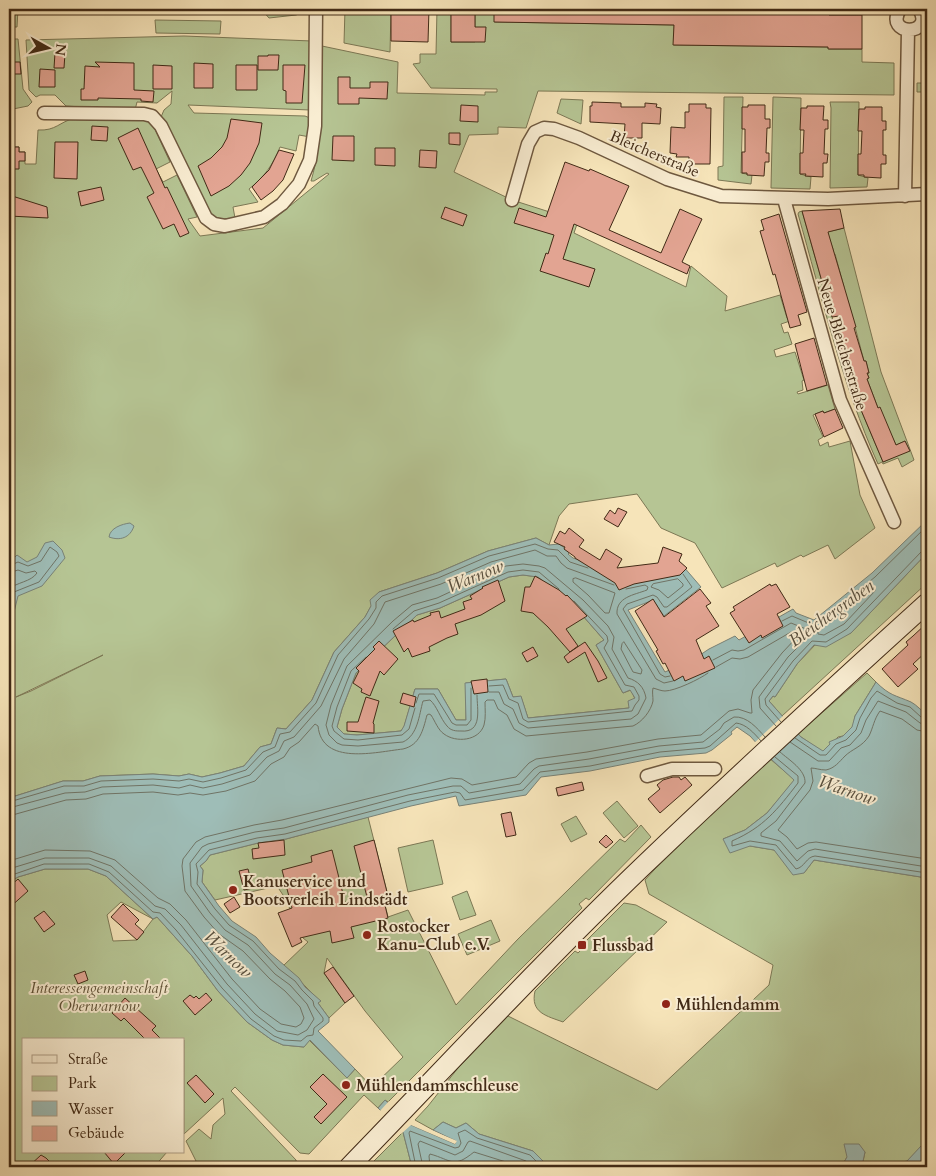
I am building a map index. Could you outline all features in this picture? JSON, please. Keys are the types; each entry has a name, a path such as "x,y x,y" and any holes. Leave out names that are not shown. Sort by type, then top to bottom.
{"main road":[{"path":"349,1167 635,874 761,754 927,603"}],"street":[{"path":"897,9 896,16 899,25 908,30 915,29 923,16"},
{"path":"44,113 144,114 152,116 161,126 209,221 225,226 264,217 282,204 299,184 310,160 316,117 315,12"},
{"path":"906,196 908,30"},
{"name":"Bleicherstraße","path":"512,200 528,144 535,132 544,128 554,129 580,138 667,179 714,194 784,199 855,199 927,194"},
{"name":"Neue Bleicherstraße","path":"784,199 840,400 894,522"},
{"path":"647,776 672,770 715,769"}],"green space":[{"path":"9,9 18,9 17,27 9,27"},
{"path":"261,9 310,10 296,15 269,18"},
{"path":"345,9 391,9 390,52 344,43"},
{"path":"437,9 451,9 451,42 475,42 475,9 494,9 495,22 674,25 674,45 862,49 862,62 894,63 894,95 538,91 526,128 498,127 498,134 469,135 454,172 512,200 578,221 574,233 686,287 691,266 727,296 725,311 780,295 787,318 790,321 781,324 784,333 788,332 792,344 774,350 776,357 795,352 804,380 802,381 803,390 797,392 798,394 828,385 835,409 813,415 823,437 818,440 820,446 828,442 829,447 850,441 860,495 875,528 835,559 828,545 803,557 801,555 777,567 775,563 722,588 695,543 661,528 637,494 569,504 559,516 549,545 536,538 488,551 437,573 379,592 365,617 334,652 312,700 286,729 277,728 271,744 260,747 244,766 202,777 189,774 179,776 153,774 100,776 83,781 63,781 9,798 9,147 19,147 19,152 25,152 25,164 36,164 38,130 53,128 75,118 148,119 152,123 170,162 156,169 163,182 177,175 197,217 188,219 200,236 263,228 329,174 327,173 311,181 320,131 322,46 398,62 397,93 485,95 485,92 497,92 497,89 431,88 413,64 420,63 420,54 436,54","holes":["103,655 31,691 16,697"]},
{"path":"155,20 221,21 220,34 156,33"},
{"path":"184,36 312,41 310,110 188,105 194,113 305,116 310,118 310,137 299,135 296,151 280,147 268,170 249,189 258,202 233,207 235,218 218,218 208,212 161,117 164,110 171,104 172,91 157,103 137,102 135,110 66,106 55,95 40,95 36,97 29,90 26,40"},
{"path":"9,39 18,39 23,89 32,102 28,106 13,109 12,140 9,140"},
{"path":"917,83 927,83 927,92 917,92"},
{"path":"724,97 743,97 741,173 752,175 751,184 718,180 718,167 723,166"},
{"path":"773,97 801,98 800,174 811,177 810,189 771,188"},
{"path":"561,99 583,100 581,124 557,113"},
{"path":"830,102 859,102 858,175 868,178 867,187 830,188"},
{"path":"802,211 853,391 883,462 909,450 905,441 896,445 878,408 867,379 869,378 867,373 869,373 866,361 864,361 835,254 827,232 844,228 881,372 914,460 902,467 898,458 878,464 865,434 843,372 824,309 798,214"},
{"path":"927,553 927,583 782,716 769,701 773,696 775,697 797,664 815,645 851,633"},
{"path":"523,575 538,577 576,608 604,640 596,645 623,693 631,690 635,699 629,708 528,718 521,697 513,697 506,679 466,683 466,720 456,720 438,689 415,689 404,727 401,731 357,735 344,734 337,727 356,673 417,615 440,608 509,577"},
{"path":"867,673 876,682 855,716 853,727 843,736 838,737 823,752 798,734"},
{"path":"769,758 795,780 767,813 745,830 723,839 774,850 804,873 814,860 927,878 927,1143 906,1162 878,1167 862,1166 865,1152 847,1157 843,1164 830,1167 549,1167 533,1151 479,1134 466,1123 456,1128 443,1122 433,1130 415,1120 458,1068 508,1016 657,1090 769,985 773,965 649,894 645,880"},
{"path":"617,801 638,826 624,838 603,813"},
{"path":"576,816 587,834 571,842 561,824"},
{"name":"Interessengemeinschaft Oberwarnow","path":"368,817 388,896 383,897 388,917 408,910 456,1005 518,939 620,839 625,842 641,825 651,837 589,900 586,898 579,904 582,908 388,1102 385,1100 378,1108 364,1095 309,1154 300,1153 235,1087 231,1091 296,1160 297,1167 199,1167 186,1141 199,1129 211,1139 213,1125 225,1114 223,1098 185,1133 185,1038 22,1038 22,1154 165,1154 154,1167 9,1167 9,882 18,877 45,869 88,869 106,876 153,919 157,917 192,956 218,991 247,1022 272,1040 283,1045 304,1047 309,1040 347,1078 355,1069 372,1087 403,1057 365,1011 327,958 324,973 345,1003 329,1018 318,1003 320,1001 283,966 308,942 303,938 285,898 277,886 215,900 202,882 203,870 200,866 210,855 258,843 286,839","holes":["121,902 153,919 137,940 113,941 107,915"]},
{"path":"433,840 443,884 408,892 398,848"},
{"path":"467,891 476,915 460,920 452,897"},
{"path":"624,903 636,905 667,922 563,1022 551,1018 537,1009 534,998 535,991 575,951 578,953 587,944 585,942"},
{"path":"491,920 500,941 467,955 458,934"},
{"path":"403,1132 412,1167 368,1167"}],"water":[{"path":"927,520 927,553 851,633 826,647 814,645 797,664 775,697 773,696 769,701 801,737 823,751 830,744 829,742 843,736 852,727 855,716 876,682 889,693 911,702 927,714 927,878 814,860 804,873 793,875 774,850 750,846 730,853 723,839 745,830 767,813 794,780 750,736 737,727 731,732 732,734 706,753 660,757 590,771 541,777 526,795 459,806 456,796 286,839 258,843 210,855 200,866 203,870 202,882 232,921 256,937 270,953 299,978 305,987 321,1001 318,1003 329,1018 329,1022 318,1031 355,1069 347,1078 310,1040 304,1047 283,1045 272,1040 247,1022 218,991 192,956 157,917 153,919 106,876 88,869 45,869 18,877 9,882 9,798 63,781 83,781 100,776 153,774 179,776 189,774 202,777 244,766 260,747 271,744 277,728 286,729 312,700 334,652 365,617 371,606 370,600 379,592 437,573 488,551 536,538 549,545 559,544 570,552 568,554 573,558 627,577 683,566 701,587 664,616 653,600 628,610 665,672 694,659 735,636 739,640 793,609 796,613 814,620 872,573","holes":["523,575 538,577 576,608 604,640 596,645 623,693 630,690 635,698 628,701 629,708 528,718 521,696 513,697 506,679 465,683 466,720 456,720 438,689 415,689 401,731 357,735 344,734 337,727 356,673 417,615 440,608 509,577"]},
{"path":"130,523 134,526 127,536 117,539 109,537 112,531 120,525"},
{"path":"53,541 62,550 65,558 42,586 18,596 14,612 9,616 9,563 17,555 27,562 37,557 45,543"},
{"path":"385,1100 411,1125 455,1144 456,1141 433,1130 443,1122 456,1128 466,1123 479,1134 533,1151 549,1167 412,1167 403,1132 378,1108"},
{"path":"927,1143 927,1167 880,1167 907,1161 921,1146"},
{"path":"844,1144 859,1144 865,1152 862,1166 866,1167 830,1167 843,1164 847,1157"}],"pier":[{"path":"784,715 799,732 768,760 753,744"},
{"path":"389,1101 412,1122 457,1141 455,1144 411,1125 401,1134 379,1112"}],"building":[{"path":"391,9 429,9 428,42 391,41"},
{"path":"451,9 475,9 475,27 486,27 485,42 451,42"},
{"path":"494,9 829,9 829,15 862,15 862,49 673,45 674,25 494,22"},
{"path":"55,53 65,53 64,68 54,68"},
{"path":"279,55 278,70 258,70 258,56"},
{"path":"11,62 20,62 21,74 11,74"},
{"path":"95,62 134,63 134,90 154,91 153,102 141,101 141,99 98,98 98,100 81,100 81,89 84,89 85,66 100,67"},
{"path":"194,63 213,64 213,88 194,88"},
{"path":"153,65 172,66 172,89 153,89"},
{"path":"236,65 257,65 257,90 236,90"},
{"path":"283,65 305,65 302,103 286,103 286,91 283,90"},
{"path":"40,69 55,70 55,87 39,87"},
{"path":"338,77 350,77 350,88 370,88 370,82 388,82 387,99 359,98 359,104 338,104"},
{"path":"592,102 621,103 621,107 645,107 645,103 657,104 656,107 661,108 660,124 642,123 642,138 624,138 625,124 590,122 590,106 592,106"},
{"path":"689,104 706,104 706,108 711,108 710,164 689,164 689,157 676,157 677,154 670,153 671,127 685,128 685,112 689,112"},
{"path":"461,105 478,106 478,122 460,121"},
{"path":"748,105 765,105 765,119 770,119 770,128 767,128 766,153 769,153 769,162 765,162 764,176 742,173 742,152 745,152 745,129 742,129 742,107 748,107"},
{"path":"807,106 824,106 823,120 828,120 828,129 825,129 824,154 828,154 827,163 823,163 823,177 800,174 800,153 803,153 804,130 800,130 801,108 807,108"},
{"path":"865,107 882,107 882,121 886,121 886,130 883,130 883,155 886,155 886,164 881,164 881,178 858,175 858,154 861,154 862,131 858,131 859,109 865,109"},
{"path":"231,119 262,123 259,143 250,163 241,175 229,186 211,196 198,166 211,158 222,147 227,138"},
{"path":"92,126 108,127 107,141 91,140"},
{"path":"138,128 165,188 167,187 189,233 180,237 174,224 163,229 147,197 154,193 141,167 133,170 118,138"},
{"path":"449,133 460,133 460,145 449,144"},
{"path":"333,136 354,136 354,161 332,160"},
{"path":"55,142 78,142 77,179 54,178"},
{"path":"9,147 19,147 19,152 25,152 25,161 19,161 19,169 9,169"},
{"path":"375,148 395,148 395,166 375,165"},
{"path":"279,150 294,154 283,180 261,200 252,187 269,170"},
{"path":"420,150 437,151 436,168 419,167"},
{"path":"565,162 589,171 590,169 629,186 609,230 661,253 680,209 702,219 682,262 690,266 687,274 574,224 563,259 595,269 589,287 540,271 554,235 514,223 519,208 546,217"},
{"path":"101,187 104,200 81,206 78,192"},
{"path":"9,195 47,207 48,218 9,216"},
{"path":"445,207 467,215 463,226 441,218"},
{"path":"840,209 844,228 828,232 856,327 854,328 864,361 866,361 869,373 867,373 869,378 867,379 878,408 880,407 896,445 905,441 910,451 883,462 853,391 836,331 843,329 839,316 832,317 802,211"},
{"path":"779,214 807,312 798,315 801,325 790,328 775,274 773,275 760,231 764,230 761,220"},
{"path":"814,338 827,385 807,391 795,344"},
{"path":"835,409 843,428 824,437 815,414"},
{"path":"618,508 627,512 618,527 604,519 610,510 615,514"},
{"path":"569,528 584,540 579,547 600,560 606,549 622,559 617,568 658,563 663,547 682,554 679,561 687,568 680,575 634,584 619,590 615,583 575,558 564,549 565,547 554,542 560,531 565,534"},
{"path":"535,576 567,595 587,616 566,629 578,646 570,652 533,613 521,611 525,587 530,587"},
{"path":"498,580 505,601 481,615 455,624 458,634 429,647 430,651 412,657 408,648 404,652 393,631 413,620 414,622 431,615 430,613 439,611 441,618 465,609 463,602 472,599 470,596 482,587"},
{"path":"770,584 771,586 776,584 790,607 777,614 783,626 762,638 761,635 749,643 730,613 735,610 733,607"},
{"path":"700,589 711,603 706,606 719,626 696,640 704,659 709,656 715,668 685,681 683,676 674,681 635,611 653,599 664,617"},
{"path":"927,623 927,651 913,664 918,669 898,687 882,669 908,645 906,642"},
{"path":"379,641 398,659 384,675 380,671 370,696 361,692 362,689 353,683 359,671 356,668 375,649 373,647"},
{"path":"585,642 607,678 598,682 585,652 568,663 564,657"},
{"path":"533,647 538,656 527,662 522,653"},
{"path":"487,679 488,692 474,694 471,681"},
{"path":"403,693 416,697 414,707 400,703"},
{"path":"366,697 379,701 373,723 374,733 347,731 347,722 358,722"},
{"path":"679,777 681,780 685,777 692,785 660,813 648,799 660,789 657,785 663,780"},
{"path":"582,782 584,790 558,796 556,788"},
{"path":"511,812 516,835 506,837 501,814"},
{"path":"606,835 613,842 606,848 599,842"},
{"name":"Kanuservice und Bootsverleih Lindstädt","path":"284,840 285,855 253,859 252,849 259,848 258,843"},
{"path":"374,840 388,896 383,897 388,918 351,927 354,938 332,943 330,931 300,938 302,942 292,947 278,913 292,908 282,870 312,862 311,856 332,850 346,906 368,901 354,846"},
{"path":"248,869 253,888 244,890 239,871"},
{"path":"18,879 28,891 9,908 9,887"},
{"path":"234,897 240,907 230,913 224,904"},
{"path":"123,904 139,920 135,924 144,932 137,940 111,917"},
{"path":"44,911 55,924 44,932 34,918"},
{"path":"333,967 354,996 345,1003 324,973"},
{"path":"85,971 88,980 78,984 74,975"},
{"path":"206,993 212,1000 195,1015 183,1001 190,995 194,998 196,996 199,999"},
{"path":"125,998 156,1026 152,1030 160,1038 144,1038 124,1018 121,1021 112,1013"},
{"path":"323,1074 347,1097 321,1124 314,1117 327,1104 310,1087"},
{"path":"196,1075 214,1094 205,1103 187,1083"},
{"path":"106,1154 124,1154 114,1164"},
{"path":"41,1155 46,1158 55,1167 28,1167"}],"place":[{"name":"Kanuservice und Bootsverleih Lindstädt","path":"233,890"},
{"name":"Rostocker Kanu-Club e.V.","path":"367,935"},
{"name":"Flussbad","path":"582,945"},
{"name":"Mühlendamm","path":"666,1004"},
{"name":"Mühlendammschleuse","path":"346,1085"}],"water label":[{"name":"Warnow","path":"475,576"},
{"name":"Bleichergraben","path":"831,613"},
{"name":"Warnow","path":"847,790"},
{"name":"Warnow","path":"228,954"}]}
